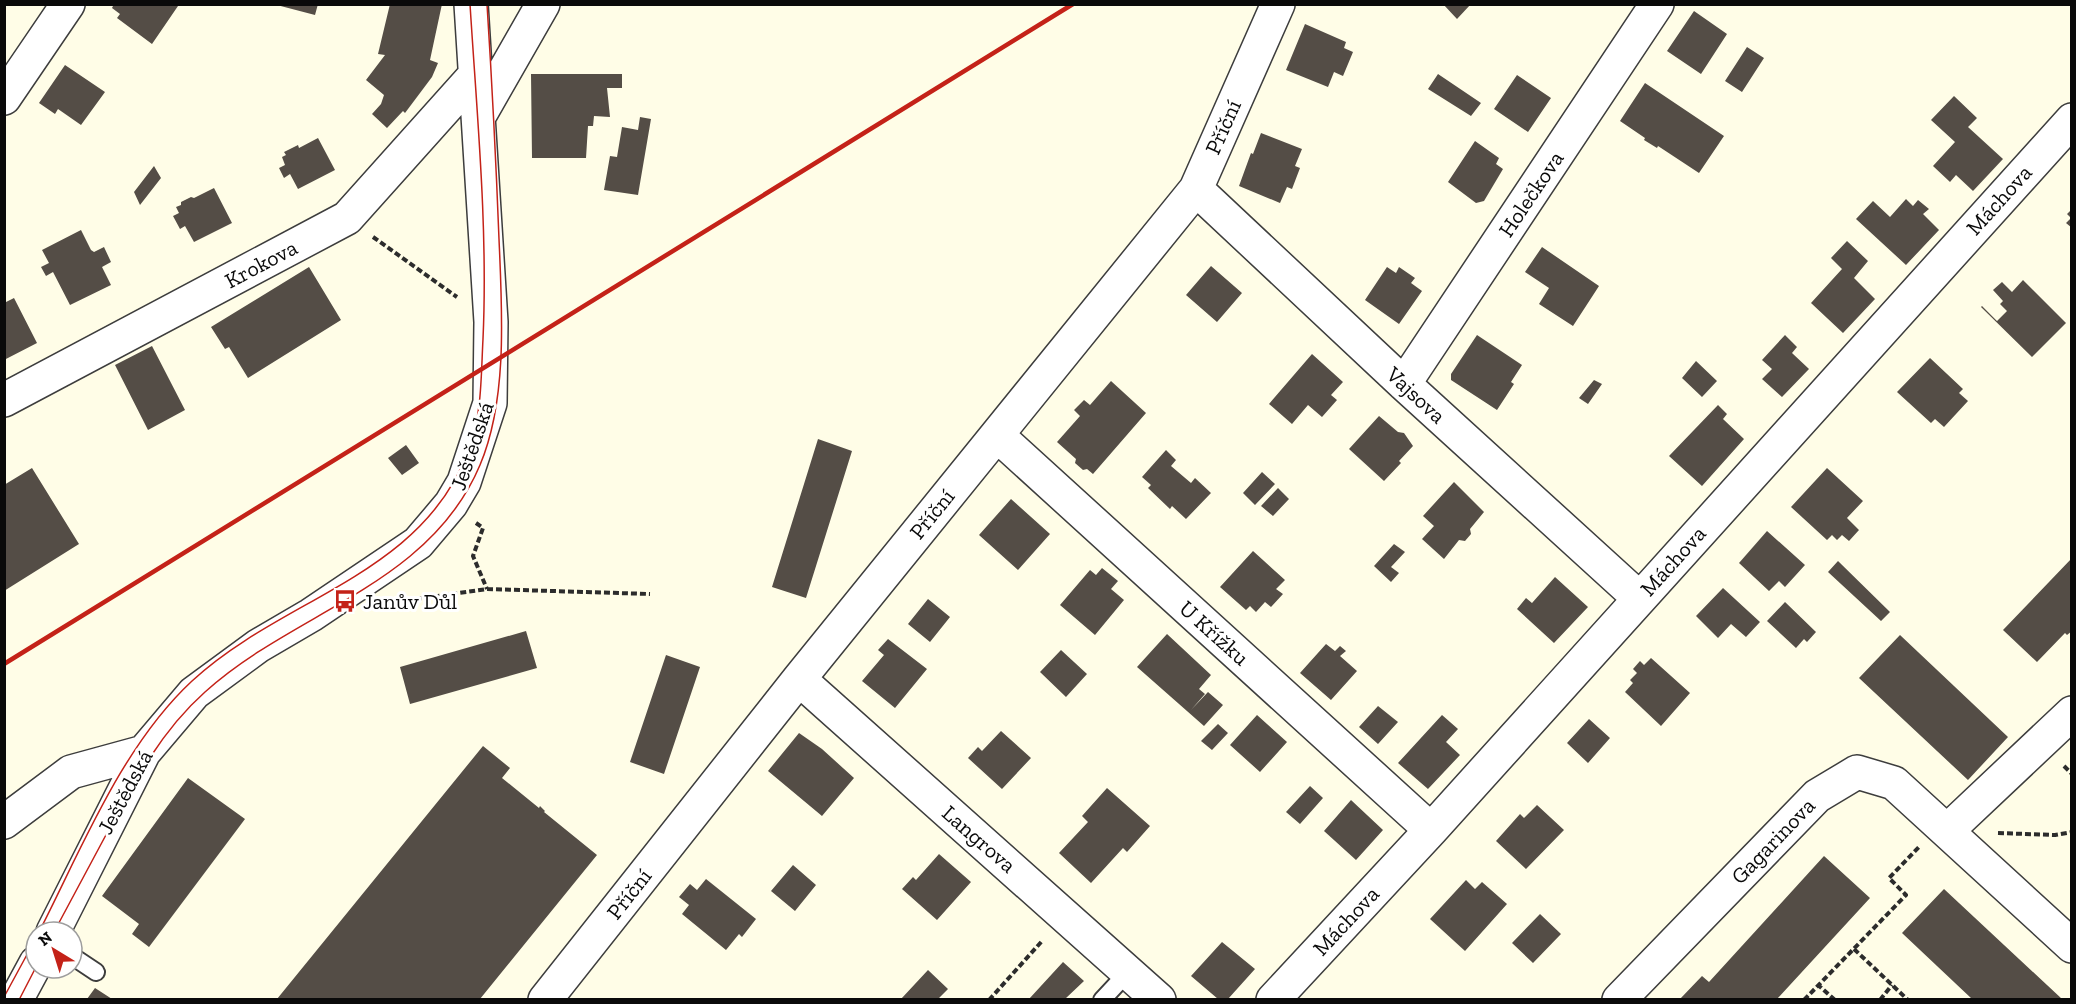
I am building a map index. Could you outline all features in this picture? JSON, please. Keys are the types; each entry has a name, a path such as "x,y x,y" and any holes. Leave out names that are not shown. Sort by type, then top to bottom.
{"street":[{"path":"4,98 68,4"},
{"name":"Ještědská","path":"58,920 144,752 194,693 258,646 311,615 418,543 451,504 464,482 490,403 491,322 471,4"},
{"path":"479,116 543,4"},
{"name":"Příční","path":"545,999 799,679 1196,189 1278,4"},
{"name":"Holečkova","path":"1404,384 1657,4"},
{"name":"Krokova","path":"4,400 347,218 476,74"},
{"name":"Máchova","path":"1273,999 1431,830 2072,120"},
{"name":"Vajsova","path":"1196,189 1404,384 1639,598"},
{"name":"U Křížku","path":"997,435 1431,830"},
{"name":"Langrova","path":"799,679 1159,999"},
{"path":"1943,828 2072,712"},
{"path":"4,822 71,772 144,752"},
{"name":"Gagarinova","path":"1619,999 1817,796 1857,772 1894,783 2070,941"},
{"path":"16,999 27,980"}],"lane":[{"path":"84,964 96,972"},
{"path":"1102,999 1129,971"}],"path":[{"path":"347,218 491,322"},
{"path":"451,504 483,528 473,556 487,589"},
{"path":"386,604 487,589 650,594"},
{"path":"1804,999 1906,895 1889,878 1943,828 2055,835 2072,832"},
{"path":"989,999 1066,916"},
{"path":"1854,949 1908,999"},
{"path":"1817,984 1835,999"},
{"path":"1880,999 1892,985"}],"building":[{"path":"114,4 176,4 178,6 152,44 117,18 120,14 112,8"},
{"path":"273,4 318,4 315,15"},
{"path":"390,4 442,4 430,60 438,63 432,77 405,113 403,111 387,128 372,114 381,104 384,95 366,80 385,55 378,54"},
{"path":"1443,4 1471,4 1457,19"},
{"path":"1694,11 1727,34 1701,74 1667,51"},
{"path":"1305,24 1346,42 1344,48 1353,52 1343,76 1334,72 1328,87 1286,70"},
{"path":"1747,47 1764,58 1742,92 1725,81"},
{"path":"65,65 105,92 81,125 58,109 55,114 39,103"},
{"path":"531,74 622,74 622,88 607,88 610,117 594,116 593,126 588,126 586,158 532,158"},
{"path":"1438,74 1481,103 1471,116 1428,89"},
{"path":"1517,75 1551,98 1528,132 1494,109"},
{"path":"1645,83 1724,136 1699,173 1658,146 1657,148 1644,140 1645,138 1620,121"},
{"path":"1954,96 1977,118 1968,127 2003,159 1973,191 1956,175 1950,182 1933,166 1955,142 1931,120"},
{"path":"640,117 651,119 638,195 604,190 610,156 617,157 622,127 638,130"},
{"path":"1261,133 1302,149 1295,166 1300,168 1292,189 1287,187 1280,203 1239,186"},
{"path":"318,138 335,170 298,189 290,174 284,178 279,168 285,165 282,157 286,155 284,152 298,145 299,148"},
{"path":"1475,141 1499,158 1496,164 1503,169 1484,201 1476,203 1448,182"},
{"path":"154,166 161,178 140,205 134,192"},
{"path":"214,188 232,223 194,242 185,226 180,229 173,216 179,213 176,207 191,197 194,198"},
{"path":"1906,199 1913,206 1918,200 1929,209 1923,214 1939,230 1906,265 1856,219 1873,201 1890,217"},
{"path":"2072,209 2072,228 2066,223 2071,218 2067,214"},
{"path":"81,230 91,250 94,252 104,247 111,262 102,267 111,285 70,305 53,272 46,276 41,267 49,263 42,250"},
{"path":"1847,241 1868,261 1854,278 1875,299 1843,333 1811,303 1842,269 1831,258"},
{"path":"1542,247 1599,286 1573,326 1539,304 1549,288 1525,272"},
{"path":"1211,266 1242,293 1217,322 1186,295"},
{"path":"309,267 341,320 248,378 229,347 225,349 211,327"},
{"path":"1387,267 1396,273 1399,267 1415,278 1411,283 1422,291 1399,324 1365,300"},
{"path":"2023,280 2066,323 2032,357 1981,307 1997,321 2007,311 2000,304 2003,301 1993,290 2002,282 2012,292"},
{"path":"14,298 37,343 4,360 4,303"},
{"path":"1477,335 1522,365 1511,382 1514,384 1497,410 1451,380 1451,374"},
{"path":"1785,335 1797,347 1792,353 1809,369 1782,397 1762,379 1772,369 1762,360"},
{"path":"152,346 185,410 148,430 115,365"},
{"path":"1312,354 1343,382 1331,395 1337,400 1322,417 1308,405 1292,424 1269,404"},
{"path":"1930,358 1963,389 1959,393 1968,401 1944,427 1935,419 1931,423 1897,392"},
{"path":"1696,361 1717,381 1702,397 1682,378"},
{"path":"1594,380 1602,384 1588,404 1579,398"},
{"path":"1111,381 1146,413 1093,474 1087,469 1083,470 1075,463 1076,459 1057,442 1080,416 1074,410 1084,400 1090,405"},
{"path":"1718,405 1727,414 1723,419 1744,439 1702,486 1669,456"},
{"path":"1379,416 1398,432 1404,433 1413,446 1384,481 1349,449"},
{"path":"818,439 852,451 806,598 772,587"},
{"path":"406,445 419,463 402,475 388,458"},
{"path":"1166,450 1176,460 1171,466 1191,483 1195,478 1211,493 1186,519 1172,506 1170,509 1148,488 1151,485 1142,477"},
{"path":"32,468 79,544 4,591 4,485"},
{"path":"1827,468 1863,501 1847,518 1859,530 1849,541 1842,535 1837,540 1832,535 1827,540 1791,507"},
{"path":"1262,472 1275,484 1255,505 1243,493"},
{"path":"1454,482 1484,512 1470,529 1471,534 1465,541 1459,540 1444,559 1422,539 1434,526 1423,516"},
{"path":"1278,488 1289,499 1273,516 1261,506"},
{"path":"1011,499 1050,534 1018,570 979,535"},
{"path":"1767,531 1805,565 1785,587 1779,581 1769,591 1739,563"},
{"path":"1394,544 1405,552 1391,567 1399,573 1391,582 1374,566"},
{"path":"1253,551 1285,580 1276,589 1283,594 1271,607 1265,602 1256,612 1250,606 1246,610 1220,587"},
{"path":"2072,558 2072,631 2067,635 2065,633 2037,662 2003,630"},
{"path":"1838,561 1890,612 1881,621 1828,572"},
{"path":"1102,568 1118,581 1111,589 1124,600 1095,635 1060,605 1090,570 1096,575"},
{"path":"1555,577 1588,607 1554,643 1517,609 1526,598 1532,603"},
{"path":"1723,588 1760,622 1746,637 1731,624 1718,638 1696,616"},
{"path":"928,599 950,617 930,642 908,624"},
{"path":"1785,602 1816,632 1807,642 1804,639 1796,648 1767,621"},
{"path":"526,631 537,668 410,704 400,667"},
{"path":"1167,634 1211,675 1199,689 1205,694 1191,710 1208,692 1223,705 1204,726 1137,667"},
{"path":"1900,635 2008,737 1968,780 1859,678"},
{"path":"888,639 927,669 895,708 862,681 884,655 878,650"},
{"path":"1326,644 1335,651 1340,646 1346,651 1340,656 1357,671 1331,700 1300,673"},
{"path":"1061,650 1087,674 1066,697 1040,672"},
{"path":"666,655 700,667 664,774 630,762"},
{"path":"1651,658 1690,693 1661,726 1625,692 1633,683 1630,680 1637,673 1633,669 1640,661 1644,665"},
{"path":"1378,706 1398,722 1378,744 1359,727"},
{"path":"1257,715 1287,742 1260,772 1230,745"},
{"path":"1442,715 1458,729 1446,742 1460,755 1428,789 1398,763"},
{"path":"1589,719 1610,738 1588,763 1567,743"},
{"path":"1218,724 1228,733 1212,750 1201,741"},
{"path":"1001,731 1031,758 1002,789 968,758 978,747 982,751"},
{"path":"799,733 822,749 854,778 822,816 768,771"},
{"path":"483,746 510,768 502,778 539,808 540,806 544,812 597,855 480,999 277,999"},
{"path":"188,778 245,819 149,947 132,934 139,924 102,896"},
{"path":"1310,786 1323,798 1300,824 1286,812"},
{"path":"1107,788 1150,826 1127,852 1123,848 1091,883 1059,853 1088,822 1082,816"},
{"path":"1351,800 1383,830 1356,860 1324,831"},
{"path":"1537,805 1564,830 1526,869 1496,841 1520,814 1524,818"},
{"path":"939,854 971,882 937,920 902,889 913,877 916,880"},
{"path":"1824,856 1870,898 1777,999 1680,999 1702,976 1709,982"},
{"path":"793,865 816,885 795,911 771,891"},
{"path":"706,879 756,919 742,937 739,934 726,950 682,914 689,905 679,897 690,884 697,890"},
{"path":"1466,880 1475,889 1482,882 1507,904 1465,951 1430,919"},
{"path":"1944,889 2062,999 1972,999 1902,933"},
{"path":"1540,914 1561,934 1533,963 1512,943"},
{"path":"1222,942 1255,969 1228,999 1218,999 1191,976"},
{"path":"1063,962 1084,981 1065,999 1029,999"},
{"path":"928,970 948,989 938,999 901,999"},
{"path":"95,988 112,999 87,999"}],"tram line":[{"path":"45,920 105,799 124,767 167,707 192,681 228,652 347,581 385,556 419,527 448,492 469,449 480,395 484,297 481,172 470,4"},
{"path":"60,920 138,776 162,740 189,707 240,664 278,639 357,594 394,569 428,540 457,506 480,465 495,412 502,324 487,4"},
{"path":"4,997 24,960"},
{"path":"19,1000 29,980"}],"railway":[{"path":"4,664 1073,4"}],"place":[{"name":"Janův Důl","path":"345,601"}]}
